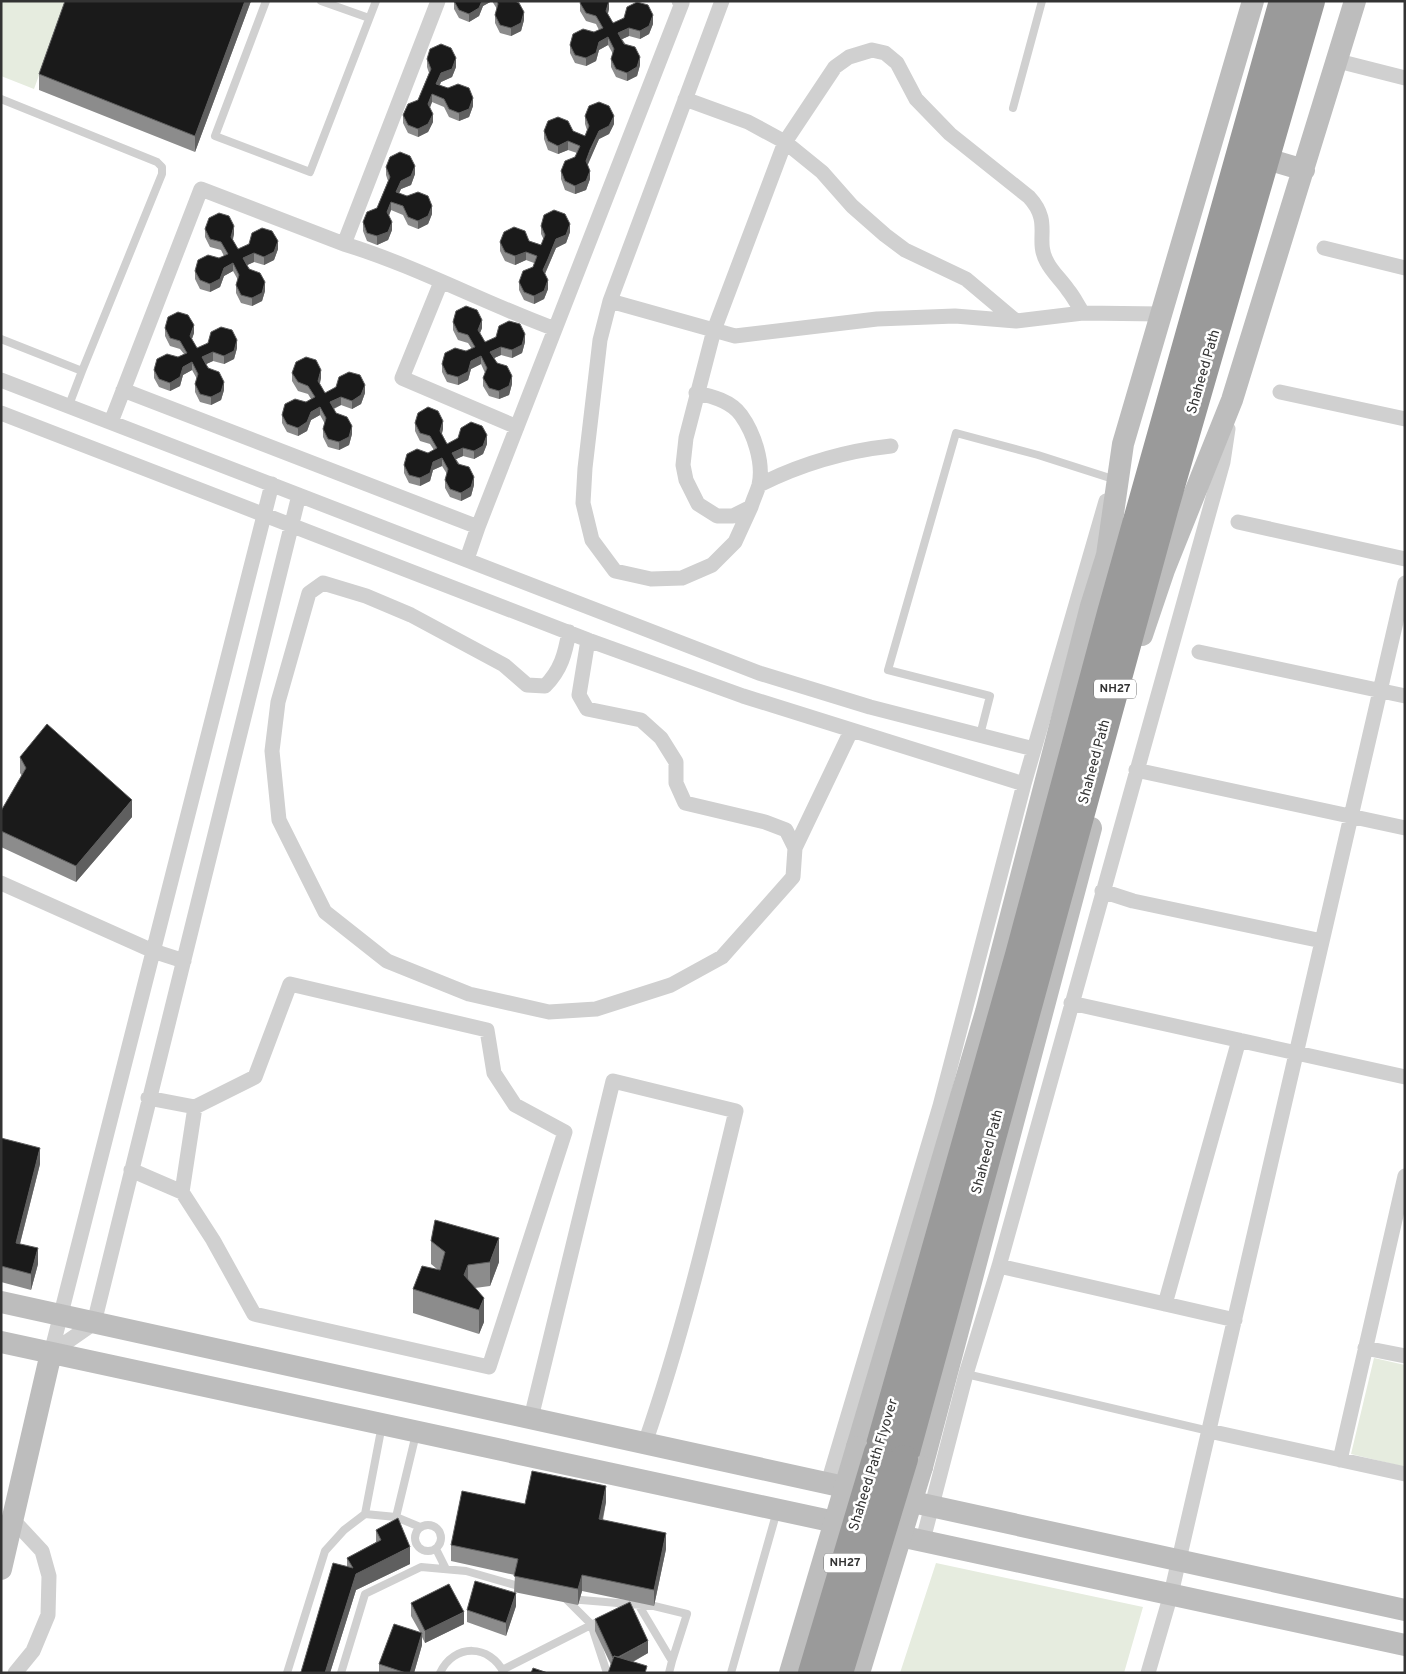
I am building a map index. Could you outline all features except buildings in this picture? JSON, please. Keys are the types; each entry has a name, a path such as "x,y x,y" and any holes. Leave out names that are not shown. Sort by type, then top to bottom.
{"highway":[{"name":"Shaheed Path","path":"913,1376 1101,609 1283,1"},
{"name":"Shaheed Path","path":"913,1376 1114,715 1164,510 1311,1"},
{"name":"Shaheed Path Flyover","path":"812,1673 868,1450 913,1376"},
{"name":"Shaheed Path Flyover","path":"839,1673 913,1463 913,1376"}],"street":[{"path":"344,244 438,1"},
{"path":"467,559 682,3 678,1"},
{"path":"696,393 711,395 726,402 740,414 759,455 759,485 751,507 735,542 712,565 682,578 651,579 615,571 592,540 583,503 585,468 600,340 610,301 722,1"},
{"path":"828,1483 940,1106 1024,784 1123,444 1161,314 1219,145 1252,1"},
{"path":"859,1673 913,1463 1114,715 1160,580 1232,400 1355,1"},
{"path":"751,507 734,516 717,516 698,504 686,480 683,465 686,438 696,393 714,330 785,142 835,67 849,58 872,50 885,53 897,64 916,99 950,134 1029,197 1038,208 1043,221 1042,240 1046,261 1070,292 1083,313"},
{"path":"1338,61 1405,78"},
{"path":"685,99 748,122 785,142 822,172 852,206 885,235 905,250 966,279 1016,321"},
{"path":"1277,162 1304,170"},
{"path":"111,422 201,189 344,244 380,255 502,309 555,329"},
{"path":"1324,248 1405,268"},
{"path":"441,282 402,378 517,427"},
{"path":"610,301 735,336 877,319 955,316 1016,321 1083,313 1161,314"},
{"path":"1,380 760,673 870,707 1034,749"},
{"path":"123,390 478,527"},
{"path":"1280,392 1405,419"},
{"path":"923,1540 966,1374 999,1266 1223,462 1232,400"},
{"path":"1,413 588,640 743,696 1024,784"},
{"path":"790,1673 868,1450 986,1012 1101,609 1123,444"},
{"path":"759,485 787,471 819,461 863,449 891,446"},
{"path":"1,1569 50,1353 272,484"},
{"path":"50,1353 94,1323 148,1098 184,961 299,494"},
{"path":"1238,522 1405,559"},
{"path":"1160,580 1174,578 1188,586"},
{"path":"569,632 564,659 556,675 544,686 527,685 504,665 456,638 411,615 366,596 323,583 308,593 278,702 272,751 280,820 325,912 387,960 469,994 549,1012 596,1009 671,985 722,957 793,878 795,848 852,730"},
{"path":"1148,1673 1171,1594 1405,584"},
{"path":"588,640 579,695 587,709 641,720 661,738 676,762 676,783 685,803 765,822 786,830 795,848"},
{"path":"1199,652 1405,696"},
{"path":"1136,770 1405,828"},
{"path":"1,883 153,951 184,961"},
{"path":"1102,891 1133,901 1322,942"},
{"path":"131,1170 182,1192 213,1240 254,1314 489,1367 565,1132 515,1105 494,1072 487,1030 290,984 255,1078 195,1108 148,1098"},
{"path":"1071,1003 1405,1077"},
{"path":"1165,1304 1239,1040"},
{"path":"531,1418 613,1081 736,1111 695,1282 672,1365 646,1444"},
{"path":"182,1192 195,1108"},
{"path":"1340,1460 1405,1176"},
{"path":"999,1266 1235,1320"},
{"path":"1,1302 1405,1610"},
{"path":"1,1342 1405,1645"},
{"path":"1365,1348 1405,1356"},
{"path":"1209,1431 1405,1474"},
{"path":"592,1469 599,1433"},
{"path":"13,1520 42,1551 49,1576 48,1615 33,1651 15,1673"}],"lane":[{"path":"266,1 215,136 310,172 376,1"},
{"path":"322,1 369,18"},
{"path":"1013,108 1042,1"},
{"path":"1,99 157,162 162,167 162,174 69,406"},
{"path":"1,339 82,371"},
{"path":"980,736 990,696 888,670 956,433 1038,455 1113,479"},
{"path":"966,1374 1209,1431"},
{"path":"287,1673 325,1551 344,1530 365,1514 382,1425"},
{"path":"396,1517 416,1432"},
{"path":"731,1673 778,1509"},
{"path":"365,1514 396,1517 420,1527 432,1525 439,1530 441,1542 436,1549"},
{"path":"420,1527 415,1535 416,1544 423,1550 436,1549"},
{"path":"436,1549 446,1569"},
{"path":"341,1673 365,1594 421,1567 466,1571 527,1588"},
{"path":"607,1673 591,1624 564,1598 638,1604 687,1614 669,1673"},
{"path":"622,1611 638,1604"},
{"path":"638,1604 672,1661"},
{"path":"440,1673 452,1657 461,1652 472,1650 492,1656 503,1671 591,1624 607,1618"}],"shaded area":[{"path":"1,1 66,1 34,89 1,76"},
{"path":"1374,1358 1405,1365 1405,1467 1351,1454"},
{"path":"936,1563 1143,1607 1124,1673 900,1673"}]}
